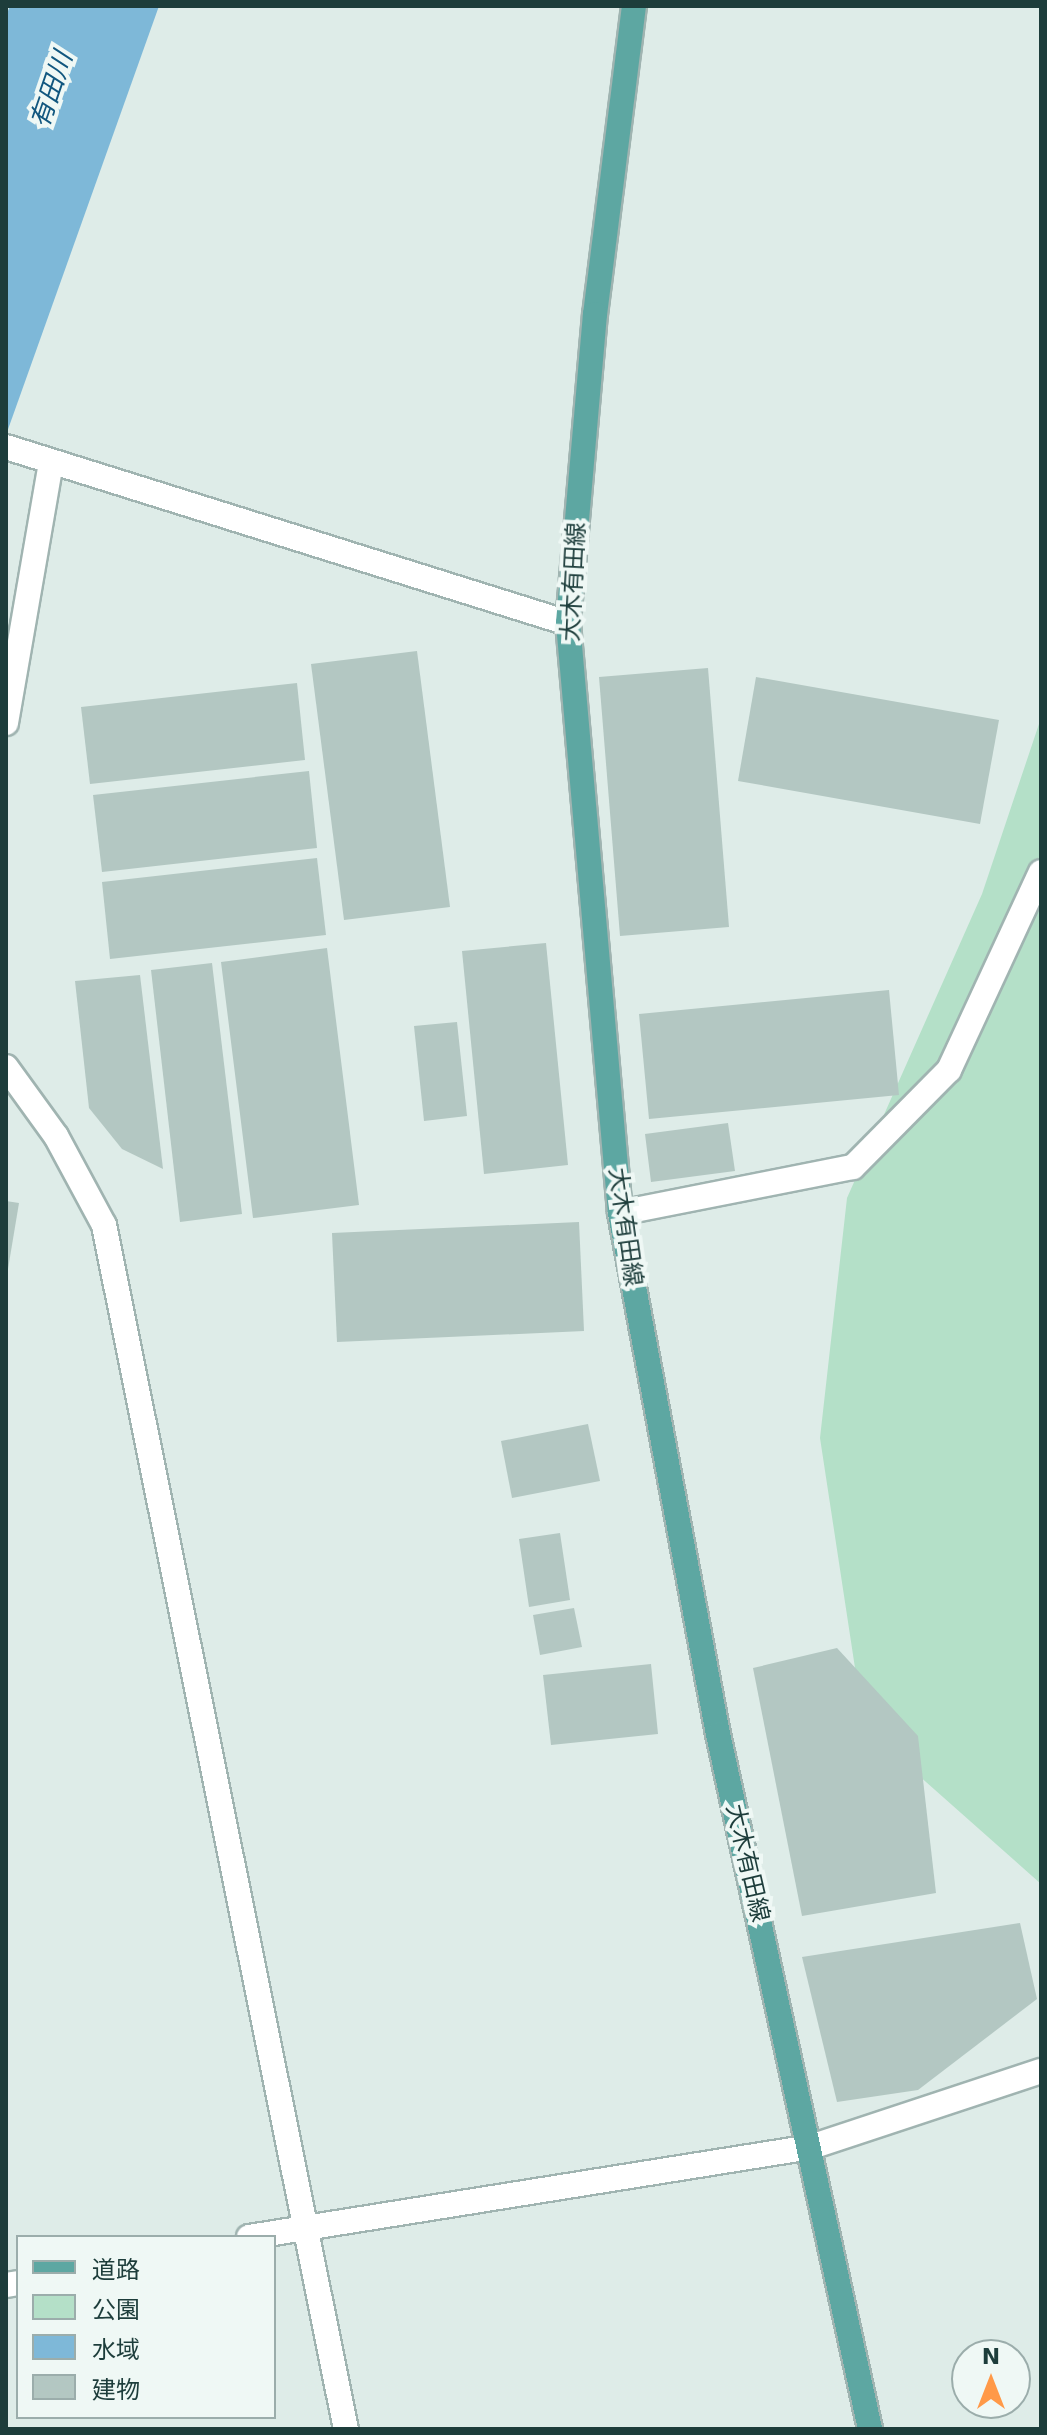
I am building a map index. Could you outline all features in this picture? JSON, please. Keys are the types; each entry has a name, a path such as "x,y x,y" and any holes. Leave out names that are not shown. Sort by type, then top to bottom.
{"main road":[{"name":"大木有田線","path":"634,6 595,314 568,623 620,1213 718,1734 811,2147 870,2429"}],"street":[{"path":"6,447 568,623"},
{"path":"6,723 51,463"},
{"path":"620,1213 853,1167 949,1070 1041,872"},
{"path":"6,1067 56,1136 104,1225 301,2227 346,2429"},
{"path":"259,2235 811,2147 1041,2071"}],"green space":[{"path":"1041,718 1041,1884 864,1727 820,1438 847,1198 982,894"}],"water":[{"name":"有田川","path":"10,6 159,6 6,435 6,16"}],"building":[{"path":"417,651 450,907 344,920 311,664"},
{"path":"708,668 729,927 620,936 599,677"},
{"path":"756,677 999,720 980,824 738,781"},
{"path":"297,683 305,760 90,784 81,707"},
{"path":"309,771 317,848 102,872 93,795"},
{"path":"317,858 326,935 110,959 102,882"},
{"path":"546,943 568,1165 484,1174 462,951"},
{"path":"327,948 359,1205 253,1218 221,962"},
{"path":"212,963 242,1214 180,1222 151,970"},
{"path":"140,975 163,1169 122,1149 89,1108 75,981"},
{"path":"889,990 899,1095 649,1119 639,1014"},
{"path":"457,1022 467,1116 424,1121 414,1026"},
{"path":"728,1123 735,1171 651,1182 645,1134"},
{"path":"6,1201 19,1203 8,1269 6,1269"},
{"path":"579,1222 584,1331 337,1342 332,1233"},
{"path":"588,1424 600,1481 512,1498 501,1441"},
{"path":"560,1533 570,1600 529,1607 519,1539"},
{"path":"574,1608 582,1647 540,1655 533,1615"},
{"path":"837,1648 918,1736 936,1893 802,1916 753,1668"},
{"path":"651,1664 658,1734 551,1745 543,1675"},
{"path":"1020,1923 1037,1999 918,2090 837,2102 802,1957"}]}
